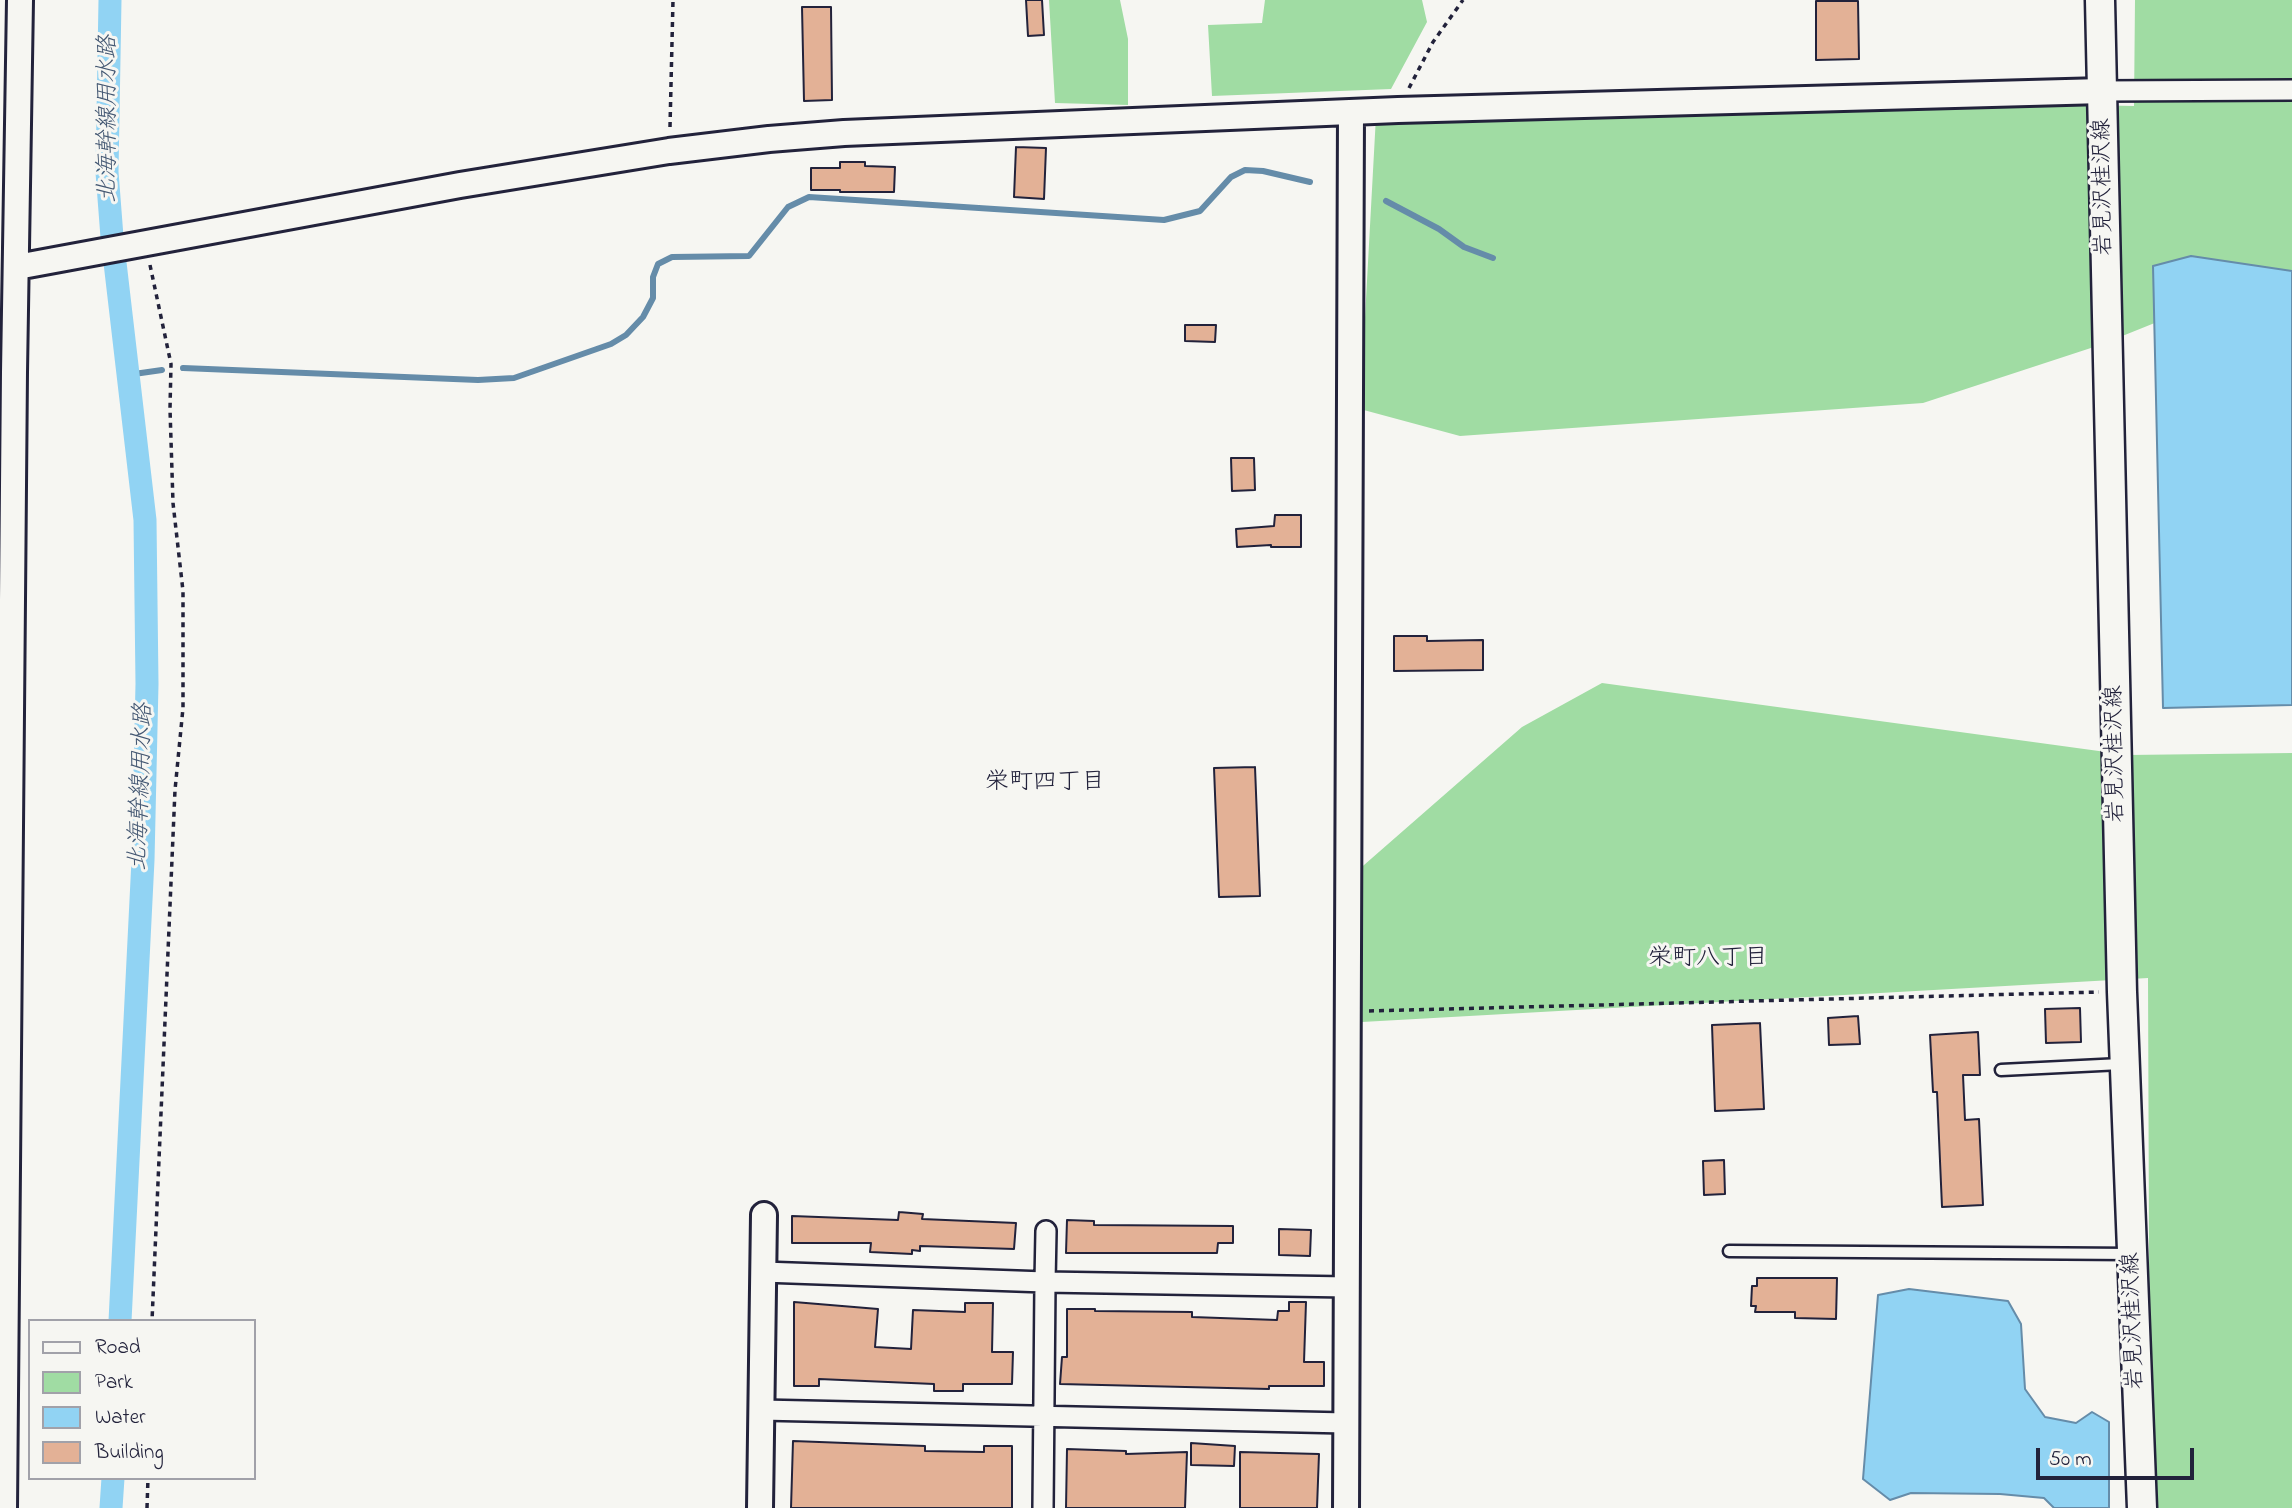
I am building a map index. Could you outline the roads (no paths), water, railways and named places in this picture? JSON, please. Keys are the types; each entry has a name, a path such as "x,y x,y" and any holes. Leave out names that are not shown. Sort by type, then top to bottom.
{"main road":[{"name":"岩見沢桂沢線","path":"2100,0 2125,1064 2142,1508"}],"street":[{"path":"4,1508 8,268 20,0"},
{"path":"8,268 460,185 669,151 844,133 1398,110 2103,91 2292,90"},
{"path":"1346,1508 1351,113"},
{"path":"760,1508 764,1215"},
{"path":"1044,1508 1046,1231"},
{"path":"764,1272 1045,1282 1348,1287"},
{"path":"761,1410 1346,1423"}],"lane":[{"path":"2001,1070 2125,1064"},
{"path":"1729,1251 2132,1254"}],"water":[{"path":"2191,256 2292,271 2292,705 2163,708 2153,266"},
{"path":"1909,1289 2008,1301 2021,1324 2025,1389 2045,1417 2076,1423 2092,1412 2109,1422 2109,1508 2054,1508 2044,1498 2000,1494 1911,1493 1890,1500 1863,1479 1878,1295"}],"waterway":[{"name":"北海幹線用水路","path":"110,0 107,172 112,237"},
{"path":"183,368 478,380 514,378 611,344 626,335 643,317 653,298 653,277 658,264 672,257 749,256 788,207 809,197 1164,220 1200,211 1231,177 1245,170 1263,171 1310,182"},
{"path":"1386,201 1439,229 1464,247 1493,258"},
{"name":"北海幹線用水路","path":"114,254 145,520 147,684 143,860 120,1319"},
{"path":"127,375 162,370"},
{"name":"北海幹線用水路","path":"111,1508 113,1480"}],"district":[{"name":"栄町四丁目","path":"1045,784"},
{"name":"栄町八丁目","path":"1708,960"}]}
